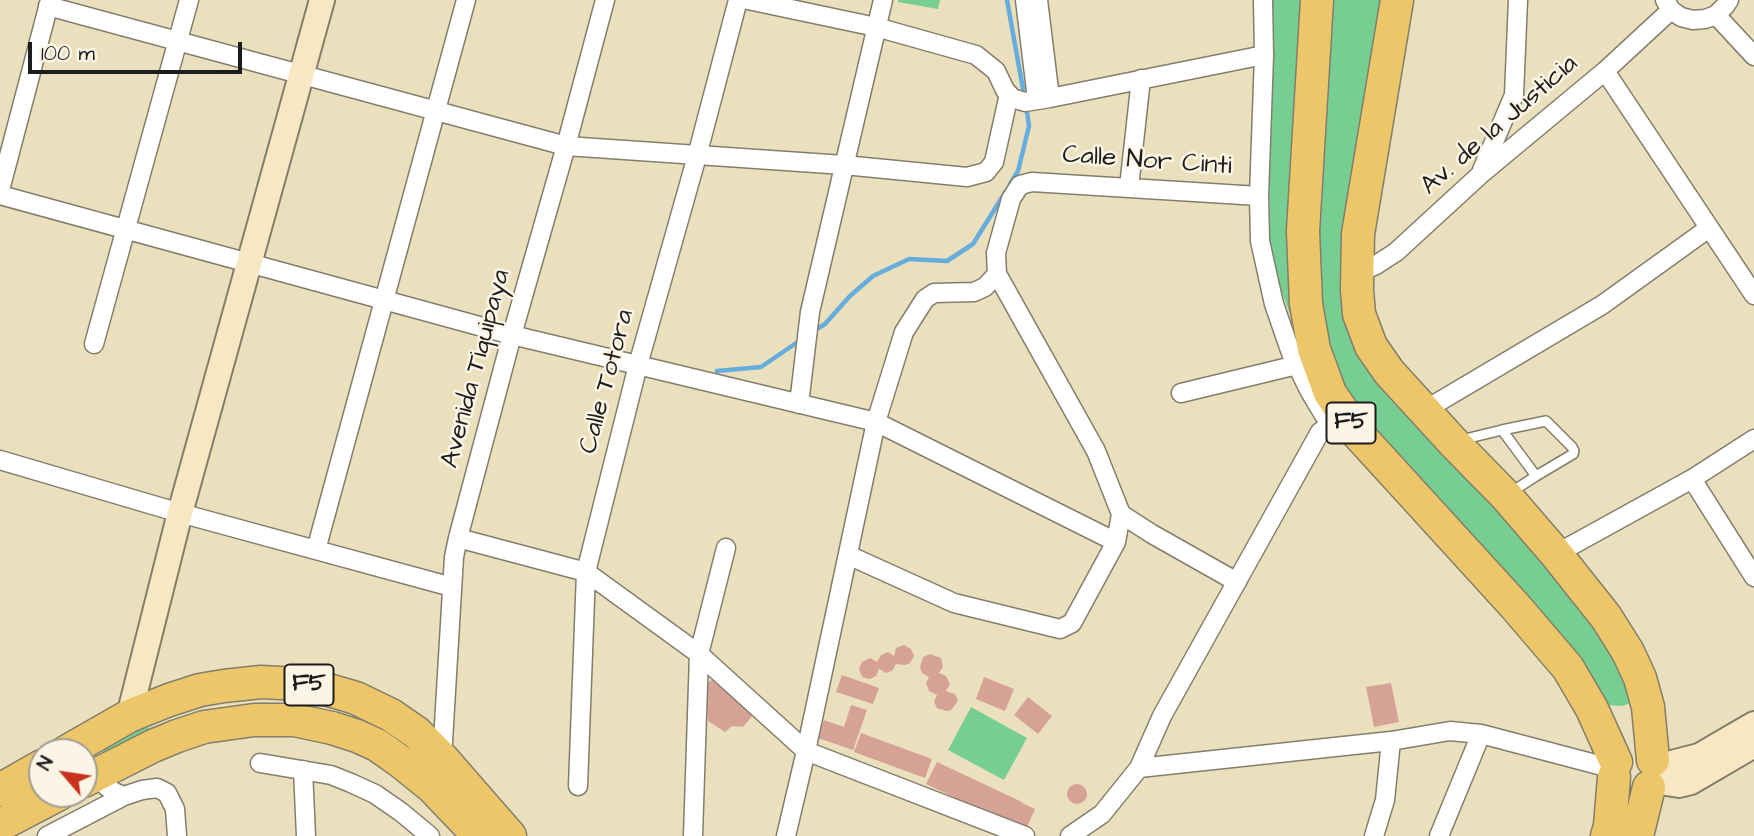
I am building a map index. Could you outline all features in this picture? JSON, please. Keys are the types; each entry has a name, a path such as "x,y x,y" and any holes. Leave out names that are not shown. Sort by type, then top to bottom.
{"highway":[{"name":"F5","path":"1317,0 1303,231 1306,304 1314,349 1338,420 1358,434 1568,668 1633,773 1638,835"},
{"name":"F5","path":"1397,0 1358,234 1359,314 1371,346 1389,372 1506,496 1556,554 1606,617 1628,652 1640,678 1648,707 1633,773 1607,836"},
{"name":"F5","path":"90,738 129,716 200,690 261,682 323,688 356,698 391,715 417,733 510,836"},
{"path":"98,752 129,716 159,722 219,708 231,708 275,720"},
{"name":"F5","path":"98,768 204,727 234,722 294,720 332,728 377,745 432,787 479,836"},
{"path":"0,790 28,774"},
{"path":"0,819 9,809 28,797"},
{"path":"0,825 32,808"}],"street":[{"path":"94,344 189,0"},
{"path":"129,716 180,513 322,0"},
{"path":"316,550 466,0"},
{"name":"Avenida Tiquipaya","path":"442,758 454,557 458,538 605,0"},
{"name":"Calle Totora","path":"578,786 586,572 638,365 738,0"},
{"path":"748,0 876,27 976,55 996,71 1012,98 1025,102 1264,55"},
{"path":"799,404 810,312 883,0"},
{"path":"1025,0 1044,99"},
{"path":"1038,0 1044,99"},
{"path":"1070,836 1102,814 1139,768 1162,716 1320,432 1338,420 1309,390 1291,353 1274,304 1259,240 1263,0"},
{"path":"1481,174 1514,95 1518,0"},
{"path":"1668,5 1681,17 1705,19 1716,15 1728,0"},
{"path":"1009,94 994,162 986,172 967,177 844,165 566,146 177,41 49,3 0,192 125,230 512,335 876,422 1116,542"},
{"name":"Av. de la Justicia","path":"1357,273 1396,252 1481,174 1605,71 1668,5"},
{"path":"1716,15 1754,56"},
{"path":"1605,71 1754,295"},
{"path":"1129,187 1141,79"},
{"name":"Calle Nor Cinti","path":"997,274 996,253 1011,199 1020,185 1032,182 1259,196"},
{"path":"1425,411 1602,305 1709,228"},
{"path":"786,836 876,422 904,332 925,299 934,293 974,292 985,287 997,274 1096,451 1121,514 1116,542 1072,624 1060,629 954,604 848,555"},
{"path":"1181,393 1297,365"},
{"path":"1556,554 1692,479 1754,439"},
{"path":"0,460 180,513 452,587"},
{"path":"1692,479 1754,577"},
{"path":"1121,514 1237,582"},
{"path":"458,538 586,572 699,654 806,751 1025,836"},
{"path":"693,836 699,654 726,548"},
{"path":"1633,773 1699,756 1754,724"},
{"path":"1139,768 1391,741 1450,732 1480,734 1679,785 1691,782 1754,745"},
{"path":"1439,836 1480,734"},
{"path":"1374,836 1385,800 1391,741"},
{"path":"260,763 331,775 375,794 425,834"},
{"path":"303,770 306,836"},
{"path":"98,779 124,796"},
{"path":"56,834 124,796 157,788 167,793 176,809 177,836"}],"lane":[{"path":"1453,442 1546,421 1572,447 1573,454 1506,496"},
{"path":"1502,430 1536,475"}],"green space":[{"path":"898,0 940,0 938,9"},
{"path":"1267,0 1305,0 1294,325 1281,290 1270,247"},
{"path":"1328,0 1389,0 1352,312 1578,595 1635,696 1630,703 1623,706 1609,705 1596,695 1346,397 1321,324 1315,204"},
{"path":"971,707 1027,738 1004,780 948,750"},
{"path":"167,725 98,757 120,733 134,726 147,728"}],"building":[{"path":"904,645 911,649 914,656 910,663 896,664 893,670 886,673 879,669 876,676 870,679 862,677 859,669 862,662 870,658 877,662 881,655 888,652 894,656 896,648"},
{"path":"930,654 941,658 943,667 939,673 946,676 950,684 946,691 955,694 958,701 951,710 937,708 934,702 937,695 929,691 926,683 929,677 922,673 920,667 923,657"},
{"path":"842,675 879,688 873,704 836,692"},
{"path":"984,677 1014,689 1005,711 976,699"},
{"path":"715,678 753,715 743,727 732,726 725,732 708,721 706,684"},
{"path":"1391,683 1399,722 1374,727 1366,687"},
{"path":"1028,697 1052,716 1038,734 1014,715"},
{"path":"851,705 867,710 853,750 818,738 824,720 844,727"},
{"path":"861,733 932,759 925,778 854,752"},
{"path":"937,762 1035,809 1027,827 1015,822 1012,825 926,784"},
{"path":"1077,784 1084,787 1087,794 1084,801 1077,804 1070,801 1067,794 1070,787"}],"waterway":[{"path":"1007,0 1023,89"},
{"path":"1010,184 1018,171 1029,126 1027,112"},
{"path":"812,332 825,324 850,296 873,276 909,259 947,261 973,244 1006,191"},
{"path":"717,371 761,367 802,339"}]}
